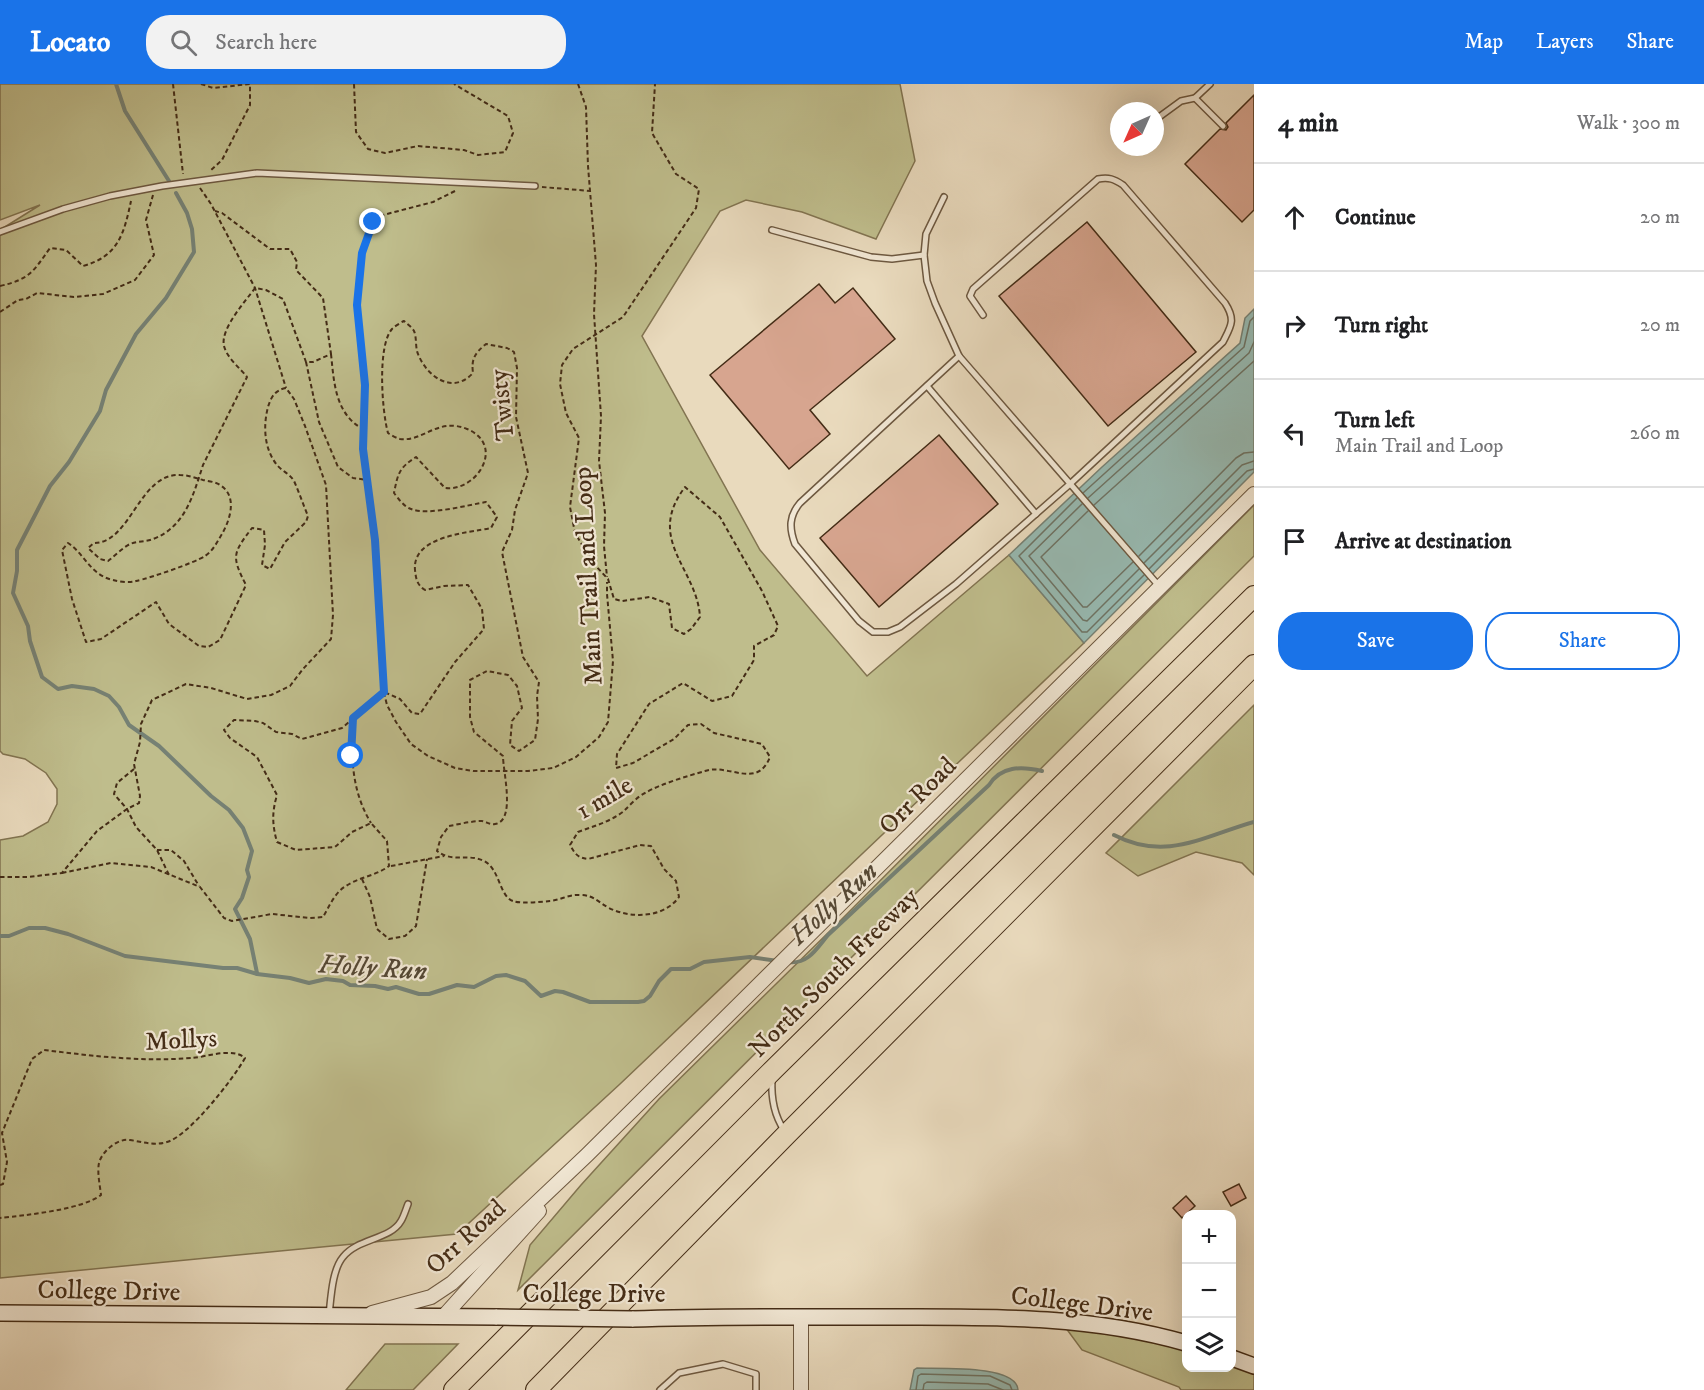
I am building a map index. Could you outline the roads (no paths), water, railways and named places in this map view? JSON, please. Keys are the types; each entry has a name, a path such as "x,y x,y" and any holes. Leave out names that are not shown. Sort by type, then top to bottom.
{"highway":[{"name":"North-South Freeway","path":"454,1390 1077,768 1254,597"},
{"path":"536,1390 1254,665"}],"main road":[{"name":"College Drive","path":"0,1313 632,1319 702,1316 1018,1317 1108,1325 1152,1333 1182,1342"},
{"path":"1236,1359 1254,1366"}],"street":[{"name":"Orr Road","path":"355,1317 415,1302 442,1291 587,1155 1254,494"},
{"name":"Orr Road","path":"443,1317 587,1155"},
{"path":"801,1317 801,1390"}],"lane":[{"path":"1164,113 1181,101 1195,98 1210,84"},
{"path":"1195,98 1223,126"},
{"path":"0,232 63,209 132,192 257,173 535,186"},
{"path":"959,356 800,503 792,513 790,532 795,544 859,621 873,632 878,633 900,627 956,584 1070,484 1223,342 1232,325 1232,314 1226,303 1123,185 1107,177 1098,179 973,289 970,296 983,315"},
{"path":"944,197 926,234 924,255 927,281 959,356 1160,588"},
{"path":"772,230 871,257 892,259 924,255"},
{"path":"927,386 1036,514"},
{"path":"773,1070 774,1106 780,1124 787,1134"},
{"path":"329,1317 333,1284 342,1258 355,1246 392,1232 401,1221 408,1203"},
{"path":"660,1390 679,1373 723,1364 756,1374 756,1390"}],"water":[{"path":"1254,309 1254,472 1084,643 1009,555 1102,467 1240,343 1245,318"},
{"path":"917,1368 991,1372 1005,1376 1014,1382 1018,1390 910,1390 914,1370"}],"waterway":[{"path":"116,84 125,111 169,181"},
{"path":"176,193 187,213 192,229 194,252 166,298 136,334 106,390 100,411 69,462 50,486 17,550 17,571 13,593 28,626 30,641 42,677 58,689 72,686 94,689 109,696 119,707 129,725 159,746 211,796 229,810 243,828 252,851 247,870 249,877 242,898 235,909 250,939 257,973"},
{"name":"Holly Run","path":"788,962 801,961 816,950 828,935 999,774 1019,768 1042,771"},
{"name":"Holly Run","path":"1114,835 1133,843 1168,846 1185,844 1254,822"},
{"name":"Holly Run","path":"0,936 9,936 29,928 45,928 68,934 125,956 237,968 309,983 326,979 343,981 350,985 388,989 396,987 419,994 429,994 457,985 474,987 496,976 506,975 525,981 541,996 555,991 590,1002 644,1001 671,969 690,969 704,962 750,957 778,961"}]}
